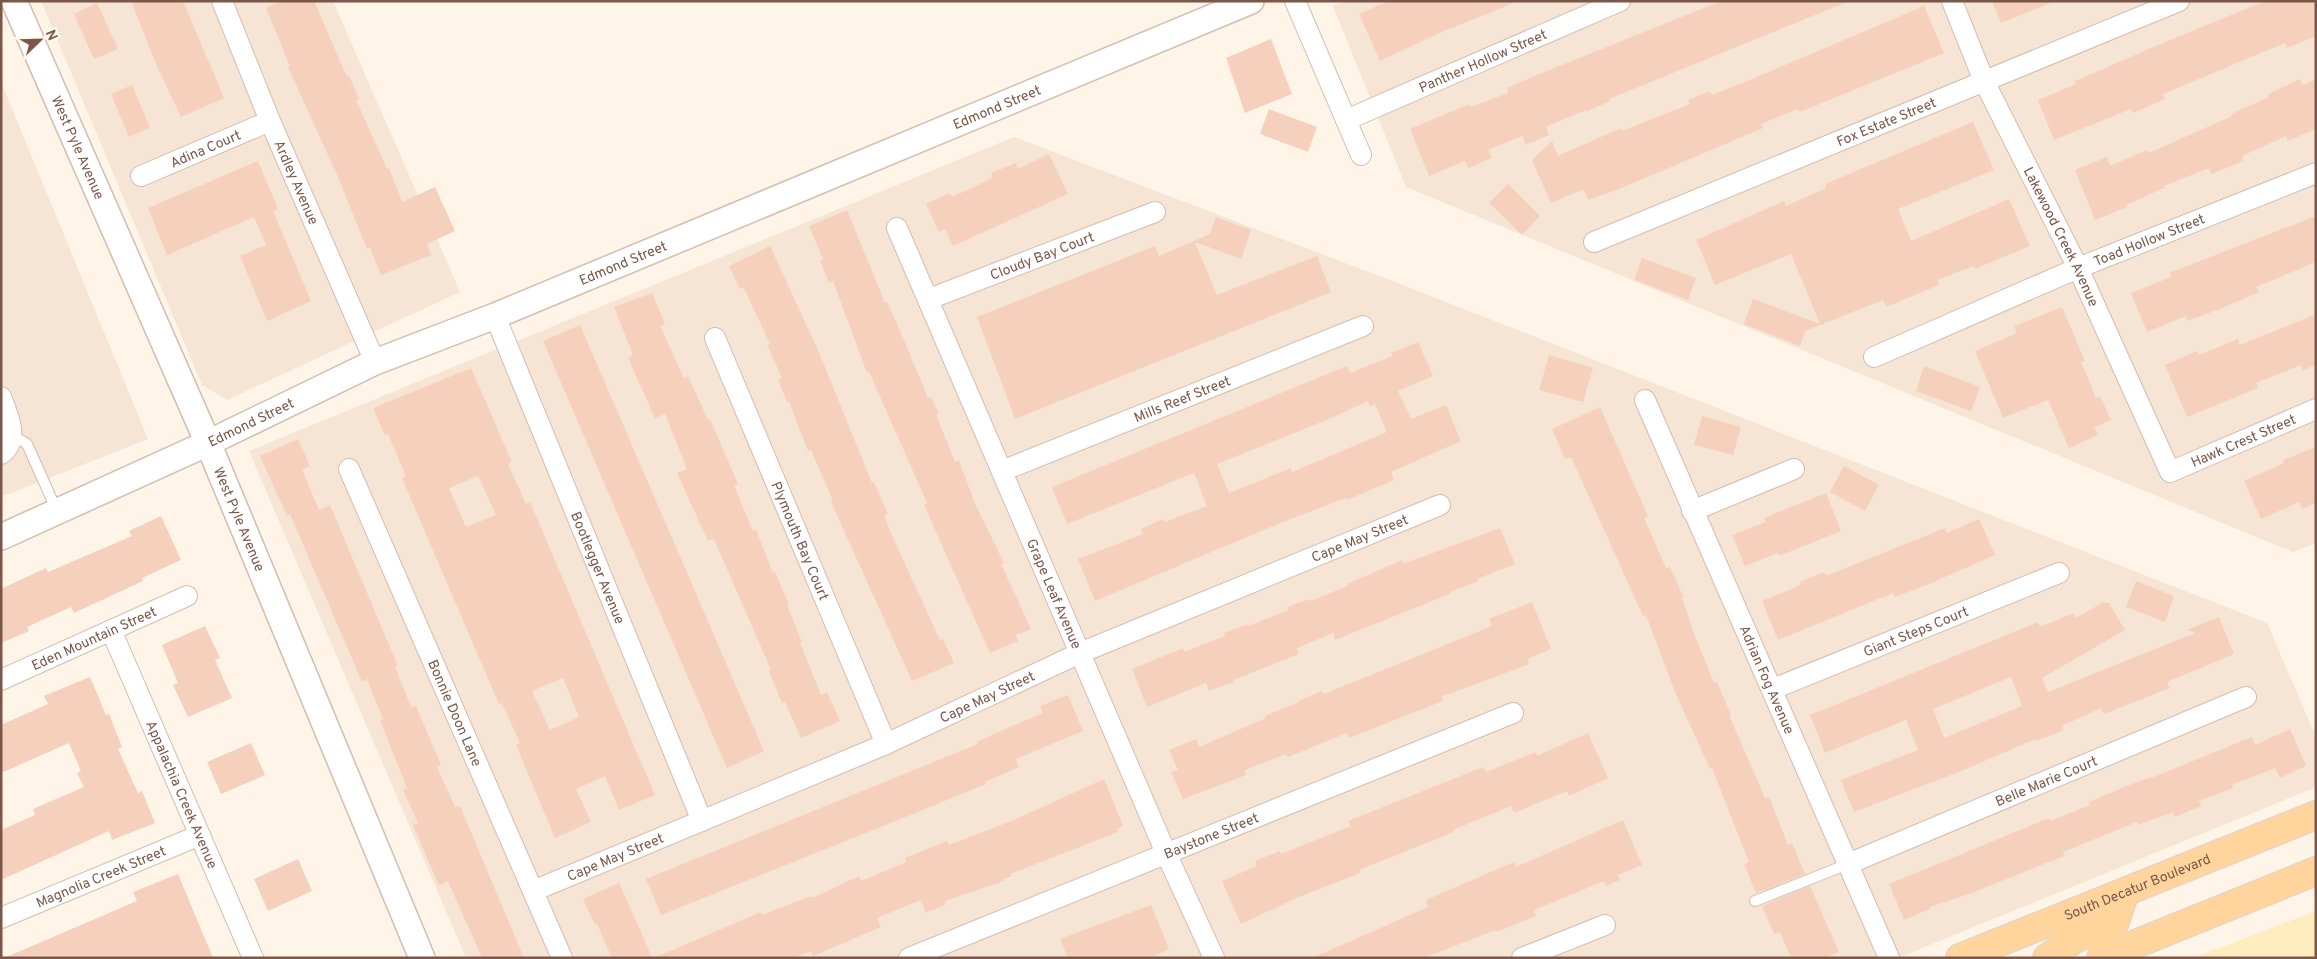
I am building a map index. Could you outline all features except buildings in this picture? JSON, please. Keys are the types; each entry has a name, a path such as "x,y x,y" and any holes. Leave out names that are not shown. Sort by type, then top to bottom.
{"main road":[{"name":"South Decatur Boulevard","path":"1960,958 2316,815"},
{"path":"2101,958 2316,871"},
{"path":"2047,958 2073,940 2115,922 2125,892"}],"street":[{"name":"West Pyle Avenue","path":"14,1 208,442 422,958"},
{"name":"Ardley Avenue","path":"222,1 270,121 375,362"},
{"name":"Edmond Street","path":"1,537 208,442 375,362 495,316 1251,1"},
{"path":"1295,1 1361,155"},
{"name":"Panther Hollow Street","path":"1346,120 1620,1"},
{"name":"Lakewood Creek Avenue","path":"1952,1 1984,81 2078,268 2170,472"},
{"name":"Fox Estate Street","path":"1594,242 2179,1"},
{"name":"Adina Court","path":"141,176 270,121"},
{"name":"Toad Hollow Street","path":"1874,357 2078,268 2316,173"},
{"name":"Cloudy Bay Court","path":"929,299 1155,212"},
{"name":"Grape Leaf Avenue","path":"896,228 929,299 1166,853 1214,958"},
{"name":"Bootlegger Avenue","path":"495,316 702,821"},
{"name":"Mills Reef Street","path":"1002,471 1362,326"},
{"name":"Plymouth Bay Court","path":"715,338 886,744"},
{"path":"1,398 10,420 12,435 6,451 1,454"},
{"name":"Adrian Fog Avenue","path":"1645,400 1889,958"},
{"name":"Hawk Crest Street","path":"2170,472 2316,409"},
{"name":"Bonnie Doon Lane","path":"349,469 562,958"},
{"path":"1692,511 1794,469"},
{"name":"Cape May Street","path":"533,891 886,744 1080,653 1440,505"},
{"name":"Giant Steps Court","path":"1773,689 2059,573"},
{"name":"Eden Mountain Street","path":"1,680 187,596"},
{"name":"Appalachia Creek Avenue","path":"111,630 253,958"},
{"name":"Belle Marie Court","path":"1848,864 2246,698"},
{"name":"Baystone Street","path":"909,958 1513,713"},
{"name":"Magnolia Creek Street","path":"1,918 200,835"},
{"path":"1522,958 1605,925"}],"lane":[{"path":"12,435 27,444 57,511"},
{"path":"1755,901 1848,864"}],"shaded area":[{"path":"41,1 333,1 460,292 227,400 202,385"},
{"path":"1344,1 2316,1 2316,543 2293,552 1406,187 1333,6"},
{"path":"1,82 148,439 1,497"},
{"path":"1014,137 1395,282 2267,623 2316,737 2316,787 1898,958 466,958 249,451"}],"sand":[{"path":"2316,911 2316,958 2193,958"}]}
